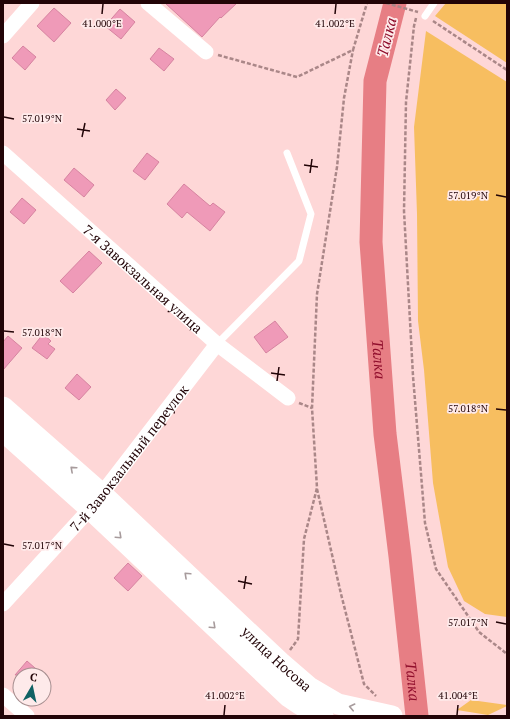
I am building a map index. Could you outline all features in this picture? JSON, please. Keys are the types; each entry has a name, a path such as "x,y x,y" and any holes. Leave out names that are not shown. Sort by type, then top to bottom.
{"main road":[{"name":"улица Носова","path":"3,407 267,676 310,707 338,704 388,711"},
{"name":"улица Носова","path":"3,431 96,502"}],"street":[{"path":"3,36 32,3"},
{"path":"148,3 206,52"},
{"name":"7-я Завокзальная улица","path":"3,153 217,344 288,398"},
{"name":"7-й Завокзальный переулок","path":"3,604 96,502 217,344"},
{"path":"3,695 27,716"}],"lane":[{"path":"422,14 434,3"},
{"path":"217,344 299,261 311,214 287,153"}],"path":[{"path":"367,3 353,50 344,98 337,167 317,294 312,408 317,488 341,594 364,684 388,711"},
{"path":"386,3 422,14 507,70"},
{"path":"422,14 414,26 406,102 404,211 413,376 425,523 436,569 479,632 507,654"},
{"path":"206,52 297,77 353,50"},
{"path":"288,654 298,639 304,539 317,488"}],"shaded area":[{"path":"446,3 507,3 507,63 435,16"},
{"path":"426,31 507,82 507,617 485,614 464,601 448,567 433,483 424,370 418,321 417,214 414,127"},
{"path":"471,700 507,706 488,715 457,710"}],"building":[{"path":"165,3 237,3 221,18 220,17 202,37"},
{"path":"54,8 71,23 54,42 37,26"},
{"path":"120,9 135,22 121,39 105,26"},
{"path":"23,46 36,57 25,70 12,58"},
{"path":"159,48 174,59 164,71 150,59"},
{"path":"116,89 126,98 115,110 106,100"},
{"path":"147,153 159,162 145,180 133,171"},
{"path":"74,168 94,185 84,197 64,180"},
{"path":"184,184 210,206 213,203 225,212 210,231 187,212 182,218 167,204"},
{"path":"22,198 36,210 24,224 10,212"},
{"path":"89,251 102,263 73,293 60,281"},
{"path":"275,321 288,337 266,353 254,337"},
{"path":"43,334 51,341 48,344 55,349 47,359 32,348"},
{"path":"8,336 22,348 3,370 3,342"},
{"path":"77,374 91,387 79,400 65,388"},
{"path":"128,563 142,576 128,591 114,578"},
{"path":"27,661 34,667 22,667"}],"waterway":[{"name":"Талка","path":"395,3 375,81 371,242 385,434 417,716"}]}
